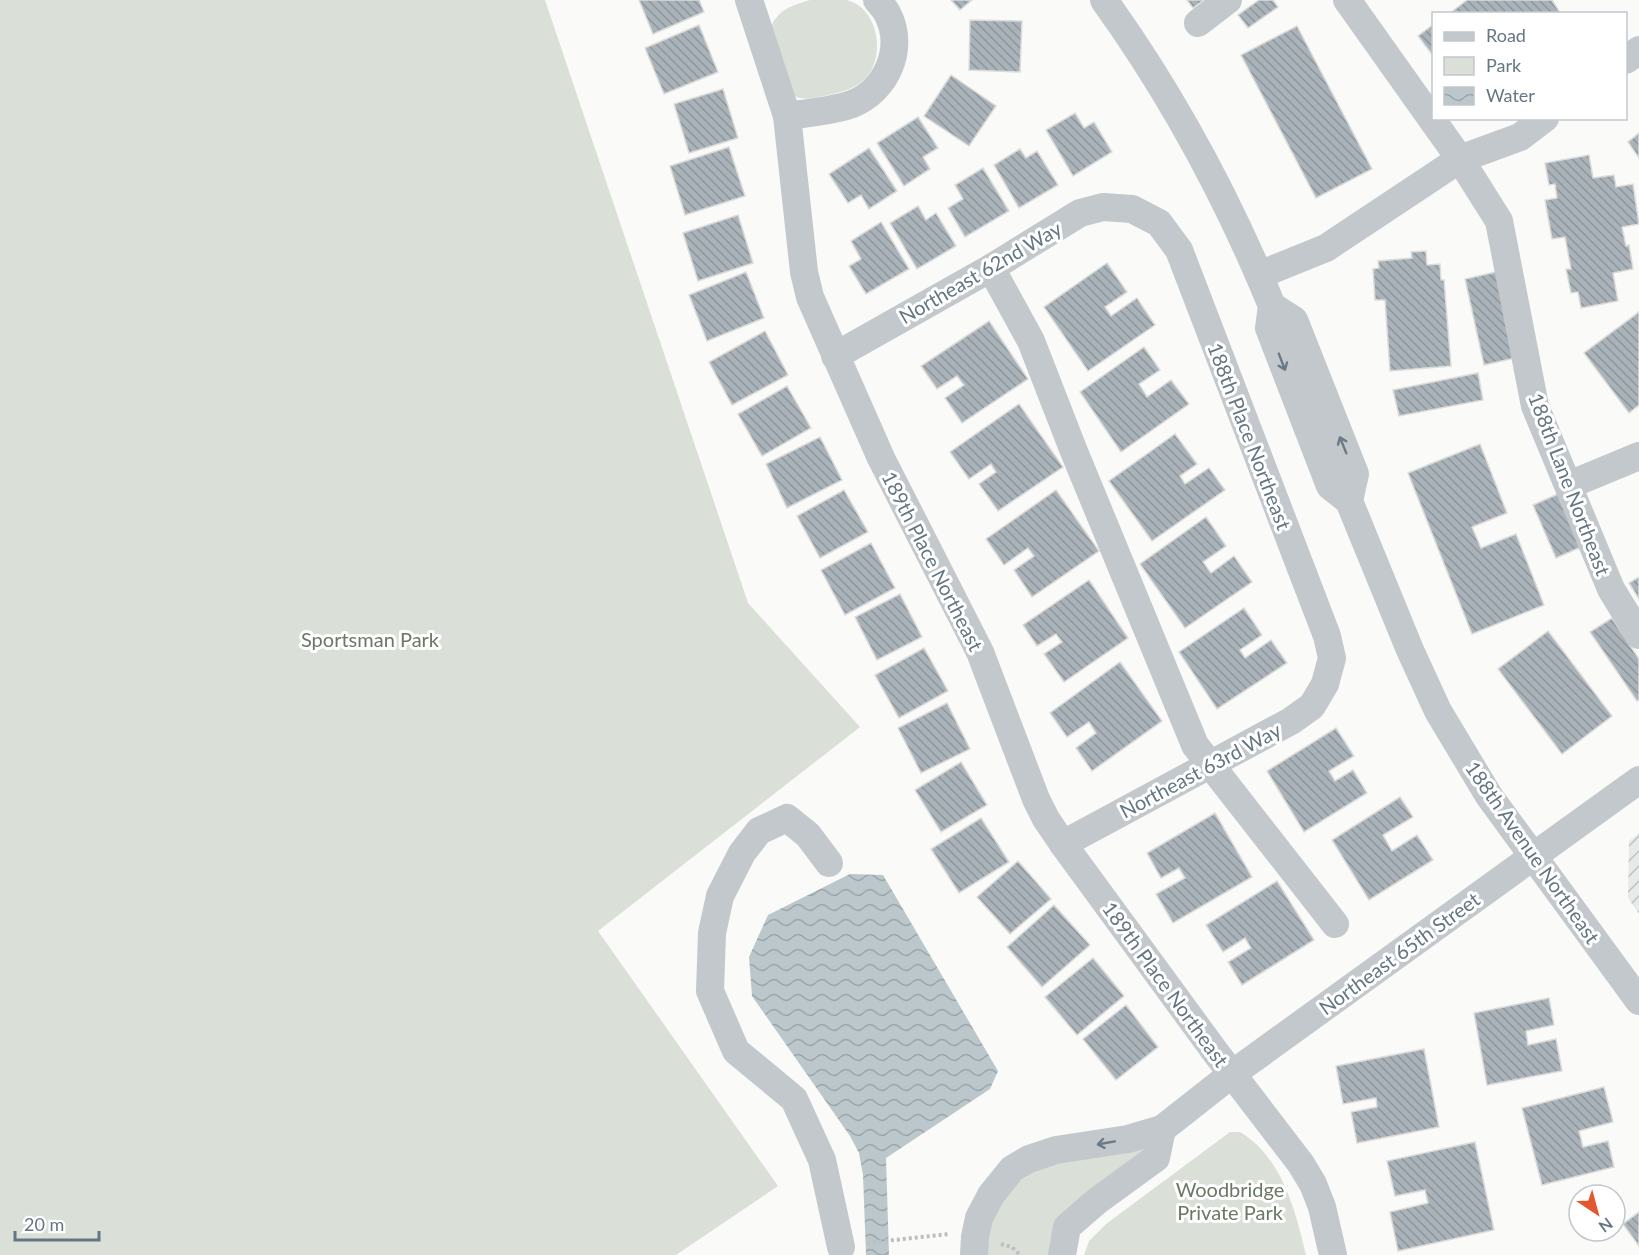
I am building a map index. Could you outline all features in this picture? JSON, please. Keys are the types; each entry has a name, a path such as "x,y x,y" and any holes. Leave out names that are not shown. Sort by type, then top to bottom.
{"street":[{"name":"189th Place Northeast","path":"748,0 787,116 804,272 810,297 881,458 980,652 1036,799 1063,844 1301,1164 1313,1184 1322,1207 1333,1255"},
{"path":"787,116 852,104 870,93 885,77 893,57 894,36 888,16 877,0"},
{"name":"188th Avenue Northeast","path":"1104,0 1136,45 1207,163 1272,306 1269,328 1330,486 1349,501 1410,650 1438,711 1489,796 1639,1001"},
{"path":"1198,23 1228,0"},
{"path":"1351,2 1432,119"},
{"path":"1627,59 1639,50"},
{"path":"1433,120 1460,159"},
{"path":"1259,275 1326,248 1460,159 1520,137 1542,120"},
{"name":"188th Lane Northeast","path":"1460,159 1499,221 1535,406 1611,589 1639,635"},
{"name":"Northeast 62nd Way","path":"835,356 991,268 1080,213 1103,207 1132,209"},
{"name":"188th Place Northeast","path":"1132,209 1159,223 1179,250 1327,636 1332,658 1325,684"},
{"path":"991,268 1030,341 1195,746 1335,924"},
{"path":"1569,485 1639,456"},
{"name":"Northeast 63rd Way","path":"1063,844 1291,720 1312,706 1325,684"},
{"name":"Northeast 65th Street","path":"1162,1129 1232,1074 1639,780"},
{"path":"828,863 808,835 787,818 759,831 742,853 720,896 711,933 710,991 736,1051 794,1099 822,1160 851,1245"},
{"path":"975,1255 975,1238 980,1218 991,1195 1012,1169 1029,1159 1056,1150 1128,1139 1162,1129 1156,1158 1097,1201 1067,1227 1062,1255"}],"path":[{"path":"851,1245 904,1239"}],"shaded area":[{"path":"1639,833 1639,914 1628,898 1629,841"}],"green space":[{"name":"Sportsman Park","path":"0,0 545,0 748,603 860,727 598,931 778,1186 676,1255 0,1255"},
{"path":"810,0 847,0 857,5 871,21 875,31 877,54 869,74 860,83 843,91 806,99 789,93 769,31 776,18 785,10"},
{"name":"Woodbridge Private Park","path":"1230,1132 1240,1132 1254,1143 1276,1170 1285,1186 1297,1220 1306,1255 1084,1255 1089,1241 1106,1224"},
{"path":"1156,1139 1053,1255 984,1255 986,1232 1004,1191 1047,1164"}],"water":[{"path":"850,874 883,875 998,1071 990,1089 886,1158 889,1255 866,1255 863,1175 859,1153 850,1136 752,996 749,957 768,915"}],"building":[{"path":"639,0 699,0 704,12 653,34"},
{"path":"951,0 972,0 960,10"},
{"path":"1187,0 1204,0 1193,8"},
{"path":"1259,0 1273,0 1278,7 1248,28 1238,15"},
{"path":"1467,0 1552,0 1560,12 1452,12"},
{"path":"970,20 1022,21 1020,72 969,70"},
{"path":"699,25 718,72 664,94 645,48"},
{"path":"1297,26 1372,169 1316,198 1241,55"},
{"path":"1432,26 1432,54 1418,36"},
{"path":"951,75 996,106 969,146 924,116"},
{"path":"723,89 738,138 689,153 674,104"},
{"path":"1075,113 1084,128 1094,122 1112,152 1073,176 1046,130"},
{"path":"918,117 938,148 923,157 930,169 904,186 877,143"},
{"path":"1639,133 1639,158 1628,142"},
{"path":"729,147 745,196 685,215 670,166"},
{"path":"869,148 897,191 869,209 861,195 848,203 829,174"},
{"path":"1020,149 1026,158 1037,151 1058,185 1019,208 994,165"},
{"path":"1589,155 1593,178 1614,175 1616,187 1633,184 1639,224 1622,227 1626,246 1629,245 1633,269 1613,273 1618,301 1581,308 1578,292 1571,293 1566,269 1571,269 1565,237 1552,239 1545,200 1557,198 1555,184 1549,185 1545,163"},
{"path":"983,168 1009,211 965,237 948,208 963,199 955,185"},
{"path":"918,206 926,220 936,213 956,246 917,269 890,223"},
{"path":"738,215 753,263 698,281 683,233"},
{"path":"881,222 909,269 866,294 849,266 861,259 851,241"},
{"path":"1426,251 1427,265 1440,264 1441,280 1444,280 1451,366 1390,371 1385,300 1375,300 1373,269 1379,268 1378,261 1412,258 1411,252"},
{"path":"1107,263 1127,292 1105,307 1111,316 1137,298 1155,325 1088,371 1044,307"},
{"path":"746,272 764,318 707,341 689,295"},
{"path":"1496,272 1515,358 1484,365 1465,279"},
{"path":"1639,312 1639,405 1629,413 1584,353"},
{"path":"989,321 1028,379 962,423 945,398 964,385 957,376 937,389 921,366"},
{"path":"765,331 788,375 732,405 709,362"},
{"path":"1144,347 1160,370 1139,384 1147,397 1171,380 1189,404 1121,452 1080,392"},
{"path":"1478,373 1483,400 1399,416 1393,390"},
{"path":"787,386 811,428 762,456 738,414"},
{"path":"1019,404 1063,467 998,511 979,484 996,472 991,464 969,479 950,452"},
{"path":"1175,434 1197,464 1180,476 1185,484 1209,468 1225,490 1152,541 1109,481"},
{"path":"820,437 842,480 787,508 766,464"},
{"path":"1480,444 1507,513 1472,527 1481,548 1516,534 1544,605 1472,634 1408,473"},
{"path":"844,490 868,532 820,558 797,516"},
{"path":"1056,490 1099,551 1032,597 1014,570 1034,556 1028,548 1004,565 986,539"},
{"path":"1558,494 1581,547 1556,558 1533,505"},
{"path":"1206,517 1226,546 1203,562 1211,573 1234,556 1252,582 1185,628 1140,564"},
{"path":"871,543 895,588 845,615 821,570"},
{"path":"1639,577 1639,599 1629,583"},
{"path":"1089,580 1128,638 1064,682 1044,654 1062,642 1056,634 1037,646 1023,625"},
{"path":"900,594 922,637 877,660 855,617"},
{"path":"1244,608 1262,635 1240,650 1245,658 1271,640 1287,663 1217,709 1179,652"},
{"path":"1612,618 1639,659 1639,700 1637,701 1590,632"},
{"path":"1548,631 1612,716 1562,754 1498,669"},
{"path":"924,648 948,691 899,718 875,675"},
{"path":"1120,662 1162,721 1092,771 1076,748 1096,733 1089,722 1067,737 1050,713"},
{"path":"947,703 970,749 921,773 898,728"},
{"path":"1336,728 1354,756 1329,771 1335,781 1353,770 1367,793 1304,832 1267,771"},
{"path":"961,762 987,805 941,832 915,790"},
{"path":"1400,797 1413,817 1383,835 1392,851 1417,835 1433,860 1369,900 1332,840"},
{"path":"1215,813 1252,877 1173,923 1156,894 1185,878 1179,868 1161,878 1147,853"},
{"path":"981,818 1009,862 959,893 931,849"},
{"path":"1018,861 1051,899 1010,934 977,897"},
{"path":"1277,881 1314,940 1242,985 1228,962 1251,948 1245,938 1223,952 1206,925"},
{"path":"1054,905 1090,945 1042,987 1007,947"},
{"path":"1093,958 1124,996 1077,1035 1045,997"},
{"path":"1549,998 1554,1025 1526,1031 1528,1045 1556,1039 1562,1071 1487,1085 1474,1013"},
{"path":"1126,1005 1158,1047 1116,1080 1083,1039"},
{"path":"1424,1049 1439,1127 1357,1143 1351,1112 1377,1107 1376,1098 1343,1104 1336,1066"},
{"path":"1604,1087 1613,1122 1579,1131 1583,1147 1608,1141 1614,1167 1542,1185 1522,1108"},
{"path":"1475,1142 1494,1230 1398,1251 1390,1212 1428,1203 1425,1190 1395,1196 1387,1161"},
{"path":"1639,1212 1639,1246 1627,1230 1627,1221"}]}
